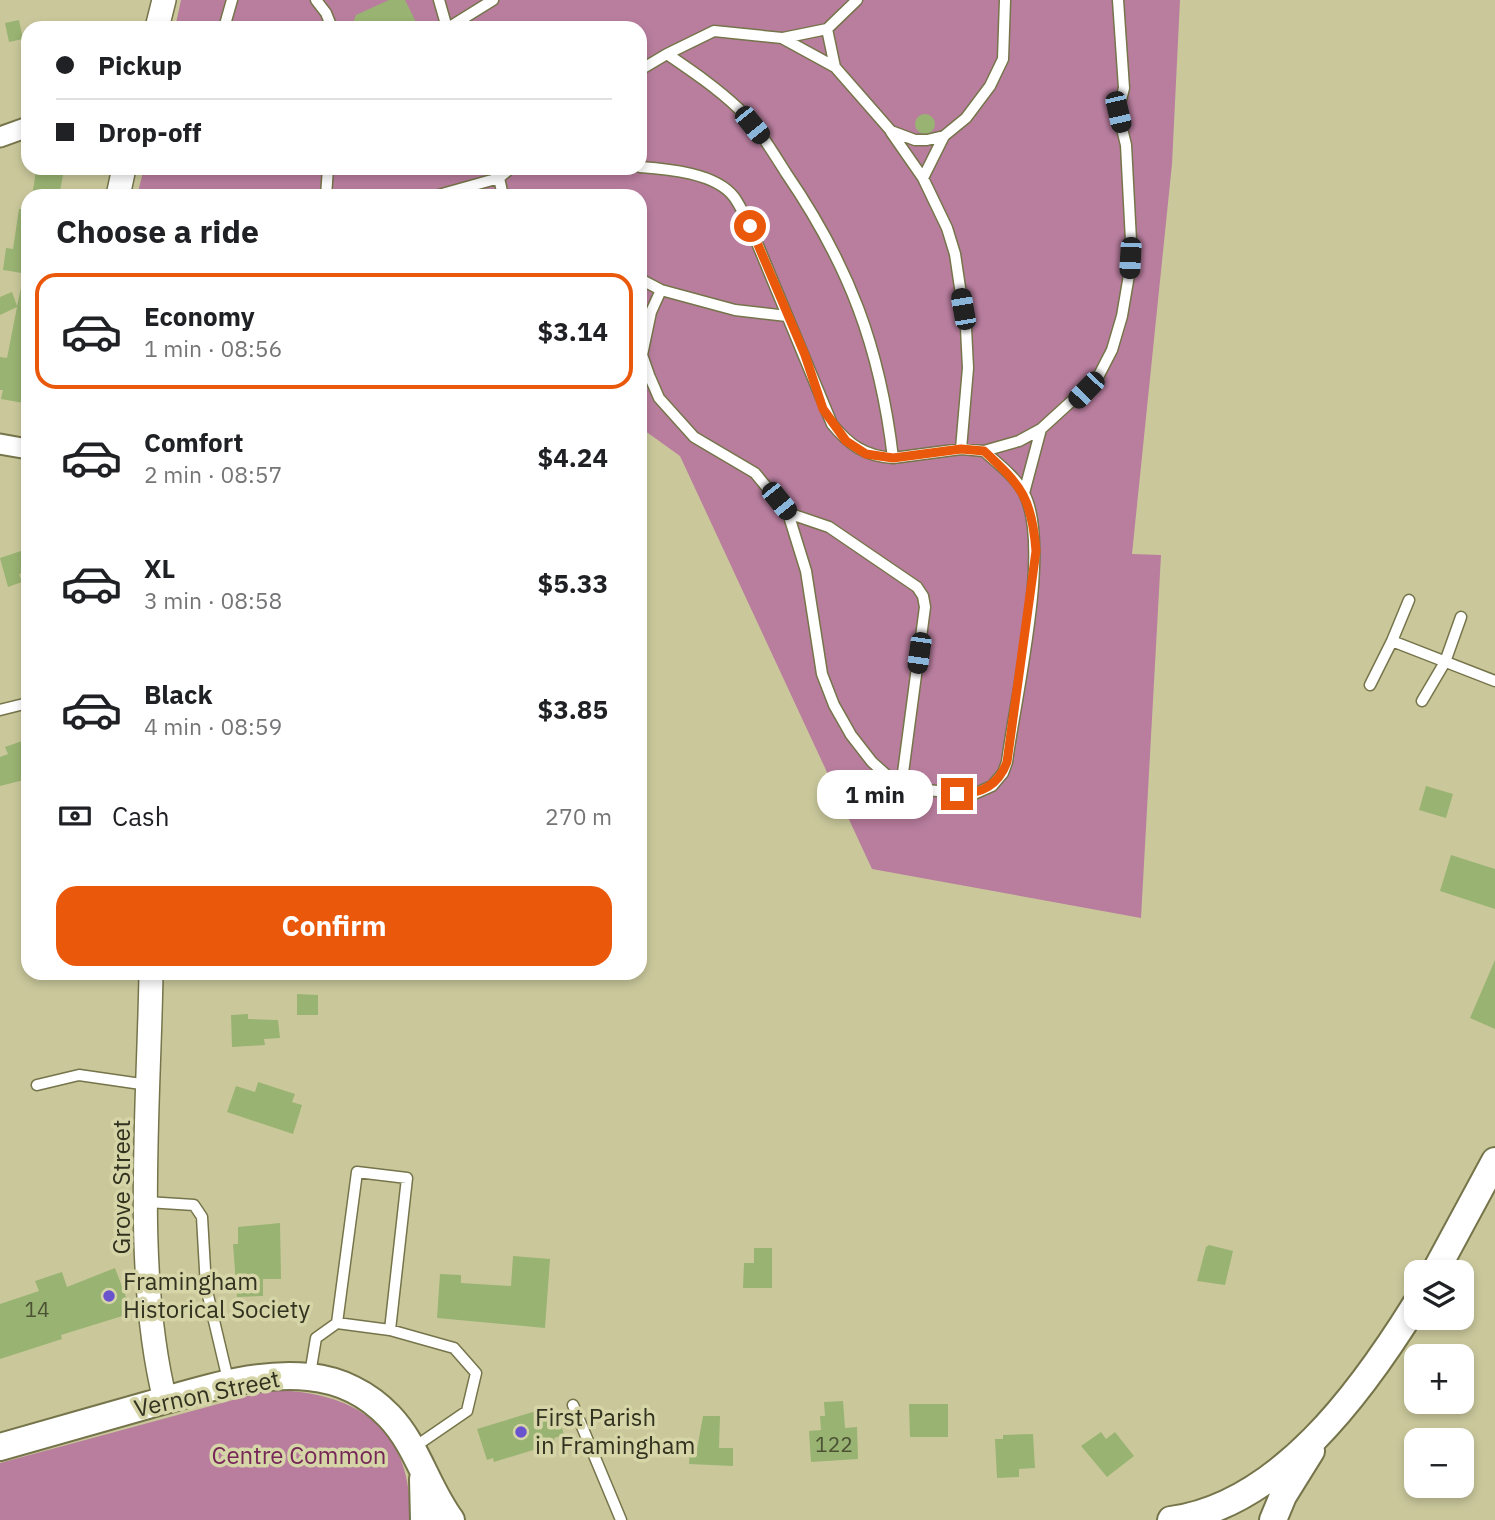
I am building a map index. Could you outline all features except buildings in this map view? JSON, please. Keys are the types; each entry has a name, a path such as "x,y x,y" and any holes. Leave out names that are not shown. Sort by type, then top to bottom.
{"main road":[{"path":"1441,1260 1495,1161"},
{"path":"1171,1520 1209,1516 1272,1474 1323,1430 1362,1386 1404,1322"},
{"name":"Vernon Street","path":"0,1447 229,1384 270,1377 309,1377 345,1386 390,1417 452,1520"},
{"path":"1273,1520 1283,1496 1323,1430"},
{"name":"Vernon Street","path":"416,1458 426,1489 424,1520"}],"street":[{"path":"159,21 164,0"},
{"path":"0,137 21,130"},
{"path":"0,444 21,448"},
{"name":"Grove Street","path":"151,980 147,1202 152,1324 165,1400"}],"lane":[{"path":"226,21 232,0"},
{"path":"316,0 327,13 330,21"},
{"path":"327,13 328,0"},
{"path":"439,0 446,21"},
{"path":"459,21 493,0"},
{"path":"647,66 715,31 782,38 827,29 857,0"},
{"path":"923,178 944,136 974,107 990,86 1003,59 1005,0"},
{"path":"647,168 692,175 718,184 733,195 750,226 832,424 846,441 866,454 893,458 961,449 984,451 1018,442 1041,429 1098,377 1112,350 1129,275 1128,174 1118,112 1124,88 1118,0"},
{"path":"827,29 835,67"},
{"path":"782,38 835,67 891,131 923,178 947,228 955,254 966,328 968,369 961,449"},
{"path":"667,54 740,110 791,180 839,257 861,312 877,364 893,458"},
{"path":"891,131 915,140 944,136"},
{"path":"497,175 501,189"},
{"path":"460,189 503,175"},
{"path":"647,282 662,290 735,310 787,316"},
{"path":"647,331 651,312 662,290"},
{"path":"647,368 659,398 694,437 767,484 788,513 806,571 822,674 834,705 872,762 901,788 974,794 992,786 1003,773 1036,551 1034,524 1024,493 984,451"},
{"path":"1024,493 1041,429"},
{"path":"788,513 829,527 917,587 923,596 925,607 901,788"},
{"path":"1370,685 1409,600"},
{"path":"1422,701 1445,662 1461,617"},
{"path":"1392,641 1495,681"},
{"path":"0,710 21,705"},
{"path":"37,1086 79,1075 148,1085"},
{"path":"337,1323 357,1172 407,1178 390,1330"},
{"path":"147,1202 194,1205 202,1217 206,1287 229,1384"},
{"path":"309,1377 316,1338 337,1323 390,1330 454,1348 476,1373 467,1411 416,1458"},
{"path":"573,1405 621,1520"}],"green space":[{"path":"181,0 1180,0 1172,164 1132,554 1161,555 1141,918 872,869 680,456 647,432 647,189 139,189 142,175 647,175 647,21 176,21"},
{"name":"Centre Common","path":"270,1390 301,1392 329,1398 353,1407 373,1421 390,1439 401,1461 408,1488 410,1520 0,1520 0,1463"}],"place":[{"name":"Framingham Historical Society","path":"109,1296"},
{"name":"First Parish in Framingham","path":"521,1432"}],"route":[{"path":"750,226 805,355 823,409 846,441 866,454 878,457 893,458 961,449 984,451 1006,471 1024,493 1034,524 1036,551 1007,762 1003,773 992,786 974,794 957,794"}]}
